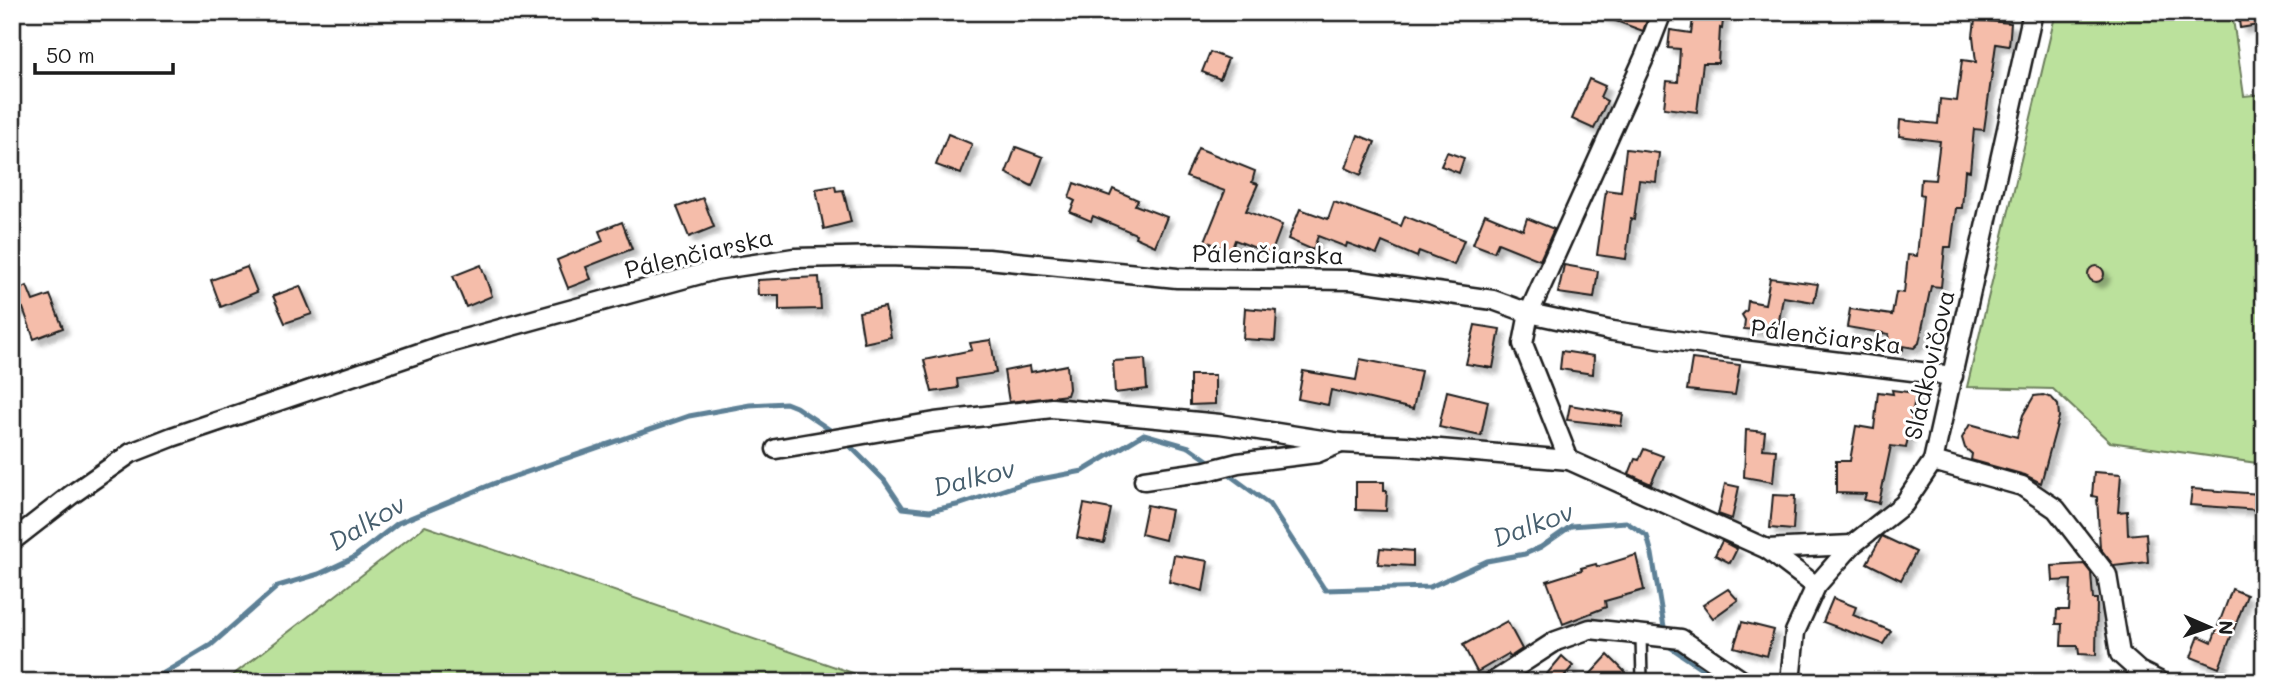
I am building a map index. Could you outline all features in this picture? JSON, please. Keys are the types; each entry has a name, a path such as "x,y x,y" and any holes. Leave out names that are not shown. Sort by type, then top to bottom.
{"street":[{"path":"1569,460 1523,344 1528,313 1645,56 1662,12"},
{"name":"Sládkovičova","path":"1790,682 1795,632 1816,586 1852,545 1904,504 1933,461 2033,12"},
{"name":"Pálenčiarska","path":"12,541 131,453 172,437 446,344 715,270 794,258 886,256 988,259 1177,278 1352,280 1493,300 1528,313 1613,331 1953,376"},
{"path":"776,449 935,422 1052,408 1220,424 1341,443 1569,460 1768,550 1816,586"},
{"path":"1144,480 1207,471 1238,463 1317,453 1341,443"},
{"path":"1933,461 2022,486 2056,509 2107,575 2120,654 2139,671 2161,682"},
{"path":"1768,550 1852,545"},
{"path":"1493,682 1556,641 1590,628 1681,639 1744,682"}],"lane":[{"path":"1642,682 1648,636"}],"green space":[{"path":"2056,12 2232,12 2244,96 2264,94 2264,464 2110,442 2053,389 1967,387"},
{"path":"425,526 879,682 224,682"}],"building":[{"path":"1597,12 1650,12 1643,31"},
{"path":"1694,12 1724,12 1722,29 1720,28 1718,63 1703,63 1697,112 1664,108 1667,81 1678,82 1680,49 1668,48 1670,30 1691,33"},
{"path":"2238,12 2264,12 2264,24 2240,28"},
{"path":"1975,20 2011,23 2009,46 1996,44 1984,130 1974,129 1970,171 1965,170 1962,208 1956,208 1951,247 1945,247 1941,287 1931,286 1919,343 1914,348 1903,346 1903,350 1886,348 1889,334 1847,327 1850,309 1892,315 1896,292 1904,293 1908,255 1917,256 1923,195 1920,194 1921,179 1935,180 1940,141 1899,136 1900,120 1938,124 1940,99 1957,101 1962,60 1976,62 1973,36"},
{"path":"1210,52 1228,59 1220,79 1202,72"},
{"path":"1589,79 1605,86 1600,97 1607,101 1594,129 1572,119"},
{"path":"948,134 972,144 961,174 936,165"},
{"path":"1358,135 1375,142 1361,175 1346,168"},
{"path":"1016,147 1043,157 1032,186 1006,173"},
{"path":"1198,148 1255,171 1252,182 1258,184 1246,211 1282,225 1271,254 1235,240 1231,251 1205,241 1225,191 1186,177"},
{"path":"1626,149 1659,153 1656,182 1639,180 1626,259 1597,255 1606,190 1621,192"},
{"path":"1447,152 1464,158 1459,173 1441,166"},
{"path":"1074,183 1110,196 1113,189 1138,200 1135,205 1167,217 1155,246 1135,237 1136,234 1093,216 1091,221 1070,212 1075,201 1069,198"},
{"path":"835,186 836,191 843,190 851,222 824,229 816,189"},
{"path":"703,198 714,227 689,237 677,207"},
{"path":"1334,202 1401,226 1405,216 1464,240 1454,265 1419,251 1417,257 1382,242 1377,254 1347,243 1346,247 1318,236 1313,250 1288,239 1300,209 1328,219"},
{"path":"1485,214 1523,230 1527,218 1554,229 1540,260 1498,243 1494,252 1473,244"},
{"path":"622,222 632,249 586,267 591,279 568,288 557,260 603,241 599,231"},
{"path":"481,265 492,296 466,307 453,276"},
{"path":"1564,265 1598,271 1594,298 1558,293"},
{"path":"2093,266 2099,266 2104,274 2102,280 2093,282 2088,277 2088,271"},
{"path":"247,267 257,292 221,307 211,280"},
{"path":"819,277 821,309 779,310 779,295 758,295 757,280"},
{"path":"1770,278 1818,284 1814,302 1783,297 1777,333 1744,329 1745,320 1742,315 1747,310 1748,301 1765,304"},
{"path":"27,286 33,301 50,295 63,328 34,339 23,308 17,310 12,298 12,293"},
{"path":"300,286 312,314 285,323 273,296"},
{"path":"885,307 891,337 864,343 859,312"},
{"path":"1245,308 1277,311 1275,341 1243,339"},
{"path":"1475,325 1500,329 1493,368 1466,364"},
{"path":"991,340 996,373 957,379 958,388 932,392 924,360 972,350 970,343"},
{"path":"1562,351 1594,356 1593,374 1560,369"},
{"path":"1145,359 1147,389 1115,393 1113,361"},
{"path":"1360,359 1421,371 1413,409 1331,390 1328,405 1298,399 1303,371 1356,380"},
{"path":"1692,359 1740,365 1735,395 1687,390"},
{"path":"1067,365 1067,395 1009,402 1004,371 1030,366 1031,372"},
{"path":"1190,375 1215,375 1215,404 1190,405"},
{"path":"1892,390 1916,393 1906,448 1891,446 1879,503 1864,500 1866,494 1836,493 1836,461 1850,461 1856,426 1874,429 1878,392 1893,394"},
{"path":"1447,391 1488,401 1481,436 1439,427"},
{"path":"2034,396 2052,398 2058,405 2059,417 2041,483 2025,475 1971,460 1972,454 1965,448 1962,438 1970,424 2017,437 2023,415"},
{"path":"1570,405 1623,414 1621,426 1567,420"},
{"path":"1746,430 1765,432 1763,449 1776,450 1773,482 1744,477"},
{"path":"1644,449 1663,456 1651,484 1629,474 1635,459 1639,460"},
{"path":"2094,472 2121,474 2118,512 2127,511 2128,535 2146,533 2148,562 2114,566 2100,548 2097,497 2092,496"},
{"path":"1356,482 1384,482 1384,491 1387,491 1386,511 1356,510"},
{"path":"1725,484 1739,487 1732,519 1718,514"},
{"path":"2192,489 2260,494 2259,510 2190,505"},
{"path":"1773,495 1795,496 1793,530 1770,528"},
{"path":"1084,504 1111,509 1104,543 1077,538"},
{"path":"1147,505 1171,510 1165,540 1141,534"},
{"path":"1882,536 1916,552 1901,580 1867,563"},
{"path":"1722,541 1737,549 1730,563 1715,555"},
{"path":"1380,548 1413,551 1413,566 1378,564"},
{"path":"1174,555 1208,561 1203,591 1169,582"},
{"path":"1636,555 1644,590 1605,601 1606,607 1563,624 1547,581 1582,570 1581,568 1596,564 1597,567"},
{"path":"2084,564 2091,573 2093,599 2097,599 2096,655 2079,654 2078,646 2061,646 2062,624 2056,624 2057,610 2069,610 2071,580 2053,581 2052,566"},
{"path":"1728,589 1738,600 1713,618 1703,605"},
{"path":"2232,589 2247,595 2219,668 2191,657 2199,636 2212,642"},
{"path":"1833,598 1856,607 1853,615 1891,631 1883,644 1823,622"},
{"path":"1507,621 1522,649 1477,672 1463,645"},
{"path":"1742,622 1774,630 1767,656 1734,647"},
{"path":"1608,655 1628,675 1621,682 1583,682"},
{"path":"1562,656 1573,666 1559,682 1540,682"}],"waterway":[{"name":"Dalkov","path":"149,682 211,645 278,586 319,574 353,558 398,523 495,483 689,416 750,405 786,403 836,434"},
{"name":"Dalkov","path":"844,440 884,480 903,508 930,511 961,504 1030,481 1083,471 1144,434 1189,447 1213,464"},
{"name":"Dalkov","path":"1224,471 1269,504 1325,590 1430,587 1487,561 1525,554 1541,547 1571,526 1626,522 1647,536 1667,645 1722,682"}]}
